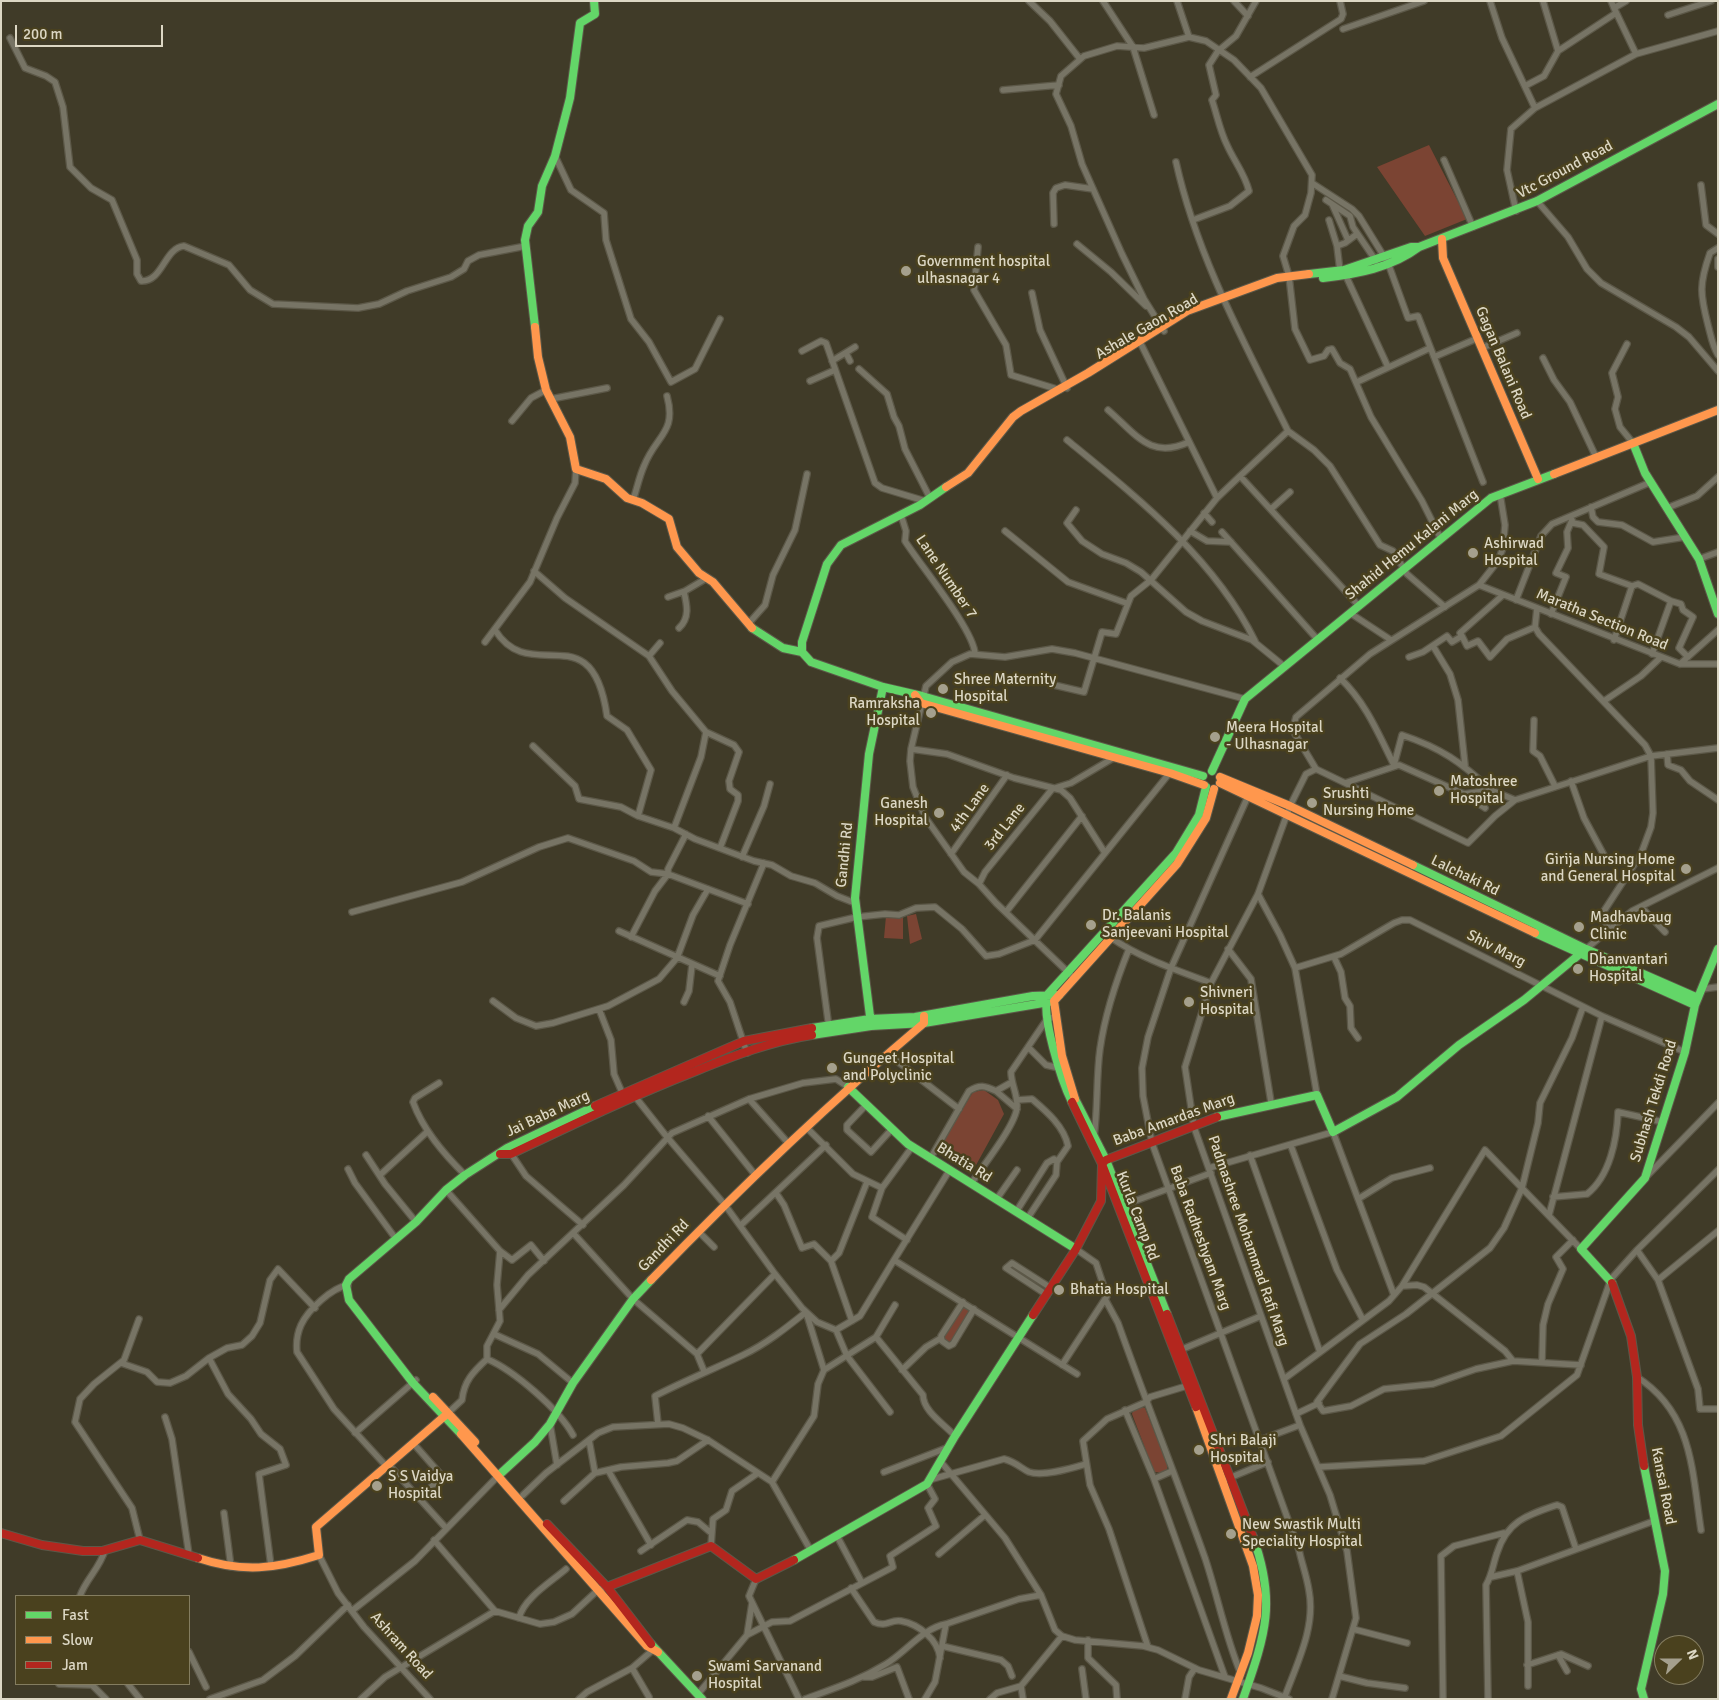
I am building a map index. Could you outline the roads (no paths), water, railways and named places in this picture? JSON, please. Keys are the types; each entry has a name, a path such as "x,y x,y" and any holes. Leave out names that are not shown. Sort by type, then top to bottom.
{"street":[{"path":"485,642 530,582 568,492 575,483 576,469 570,438 546,390 538,357 526,246 528,226 538,212 542,186 555,156 570,98 580,24 595,14 594,1"},
{"path":"1029,1 1050,21 1080,59"},
{"path":"1103,1 1133,47 1154,115"},
{"path":"1177,1 1189,37"},
{"path":"1234,1 1248,16"},
{"path":"1193,220 1230,206 1250,191 1239,165 1226,145 1212,100 1216,96 1209,65 1218,51 1236,36 1256,1"},
{"path":"1250,77 1341,19 1343,14 1340,1"},
{"path":"1343,29 1424,1"},
{"path":"1490,1 1502,38 1536,108"},
{"path":"1543,1 1558,51"},
{"path":"1610,1 1636,54"},
{"path":"1525,86 1544,76 1558,51 1615,11 1626,1"},
{"path":"1668,15 1711,1"},
{"path":"1516,211 1507,170 1511,129 1536,108 1636,54 1718,31"},
{"path":"1162,328 1122,254 1093,189 1056,94 1061,76 1080,59 1117,46 1144,48 1163,45 1189,37 1206,41 1218,51 1234,60 1260,88 1302,155 1312,175 1311,194 1305,215 1294,226 1282,256 1289,278 1295,329 1310,360 1324,356 1328,350 1332,349 1340,363 1350,369 1371,417 1422,501 1441,539"},
{"path":"10,38 26,68 51,78 58,88 70,167 91,188 112,200 137,260 137,274 141,281 152,278 176,248 184,246 229,265 250,290 273,304 358,308 379,304 407,291 451,277 464,269 468,261 479,255 526,246"},
{"path":"1003,90 1059,85"},
{"name":"Vtc Ground Road","path":"1419,247 1516,211 1537,201 1718,104"},
{"path":"555,156 571,190 604,213 606,240 630,319 649,342 670,380 675,382 694,369 720,319"},
{"path":"1444,160 1473,227"},
{"path":"1176,162 1193,220 1222,299 1288,431 1314,450 1330,466 1380,544 1393,551 1403,570 1445,607"},
{"path":"1312,183 1352,209 1386,260 1408,318 1418,316 1483,482"},
{"path":"1054,224 1053,193 1056,188 1065,185 1093,189"},
{"path":"1701,185 1706,225 1718,234"},
{"path":"1537,201 1568,236 1587,269 1601,283 1676,327 1689,337 1716,366"},
{"path":"1348,240 1329,202 1350,216 1350,222 1362,244 1376,261"},
{"path":"1329,220 1343,273 1388,367"},
{"path":"1337,246 1357,234"},
{"name":"Gagan Balani Road","path":"1442,239 1443,258 1538,479"},
{"path":"1077,244 1111,272 1153,313"},
{"name":"Gagan Balani Road","path":"1429,244 1443,258"},
{"path":"978,247 974,290 1006,345 1011,375 1064,389"},
{"name":"Ashale Gaon Road","path":"802,652 802,642 827,564 841,545 901,515 968,473 1021,411 1064,389 1188,313 1266,281 1343,273 1386,260 1410,247 1419,247"},
{"path":"1718,248 1710,253 1702,274 1700,300 1712,344 1718,355"},
{"name":"Ashale Gaon Road","path":"1343,273 1376,261 1386,260"},
{"path":"1718,260 1718,267"},
{"path":"1032,292 1040,330 1064,389"},
{"path":"1482,348 1517,333"},
{"path":"1434,356 1478,338"},
{"path":"802,351 823,341 832,361 875,483 882,488 927,500"},
{"path":"1140,342 1217,498"},
{"path":"1626,344 1612,374 1618,397 1615,409 1620,427 1633,443 1650,482 1699,559 1718,614"},
{"path":"832,361 855,347"},
{"path":"1357,382 1430,348"},
{"path":"846,353 850,361"},
{"path":"1543,358 1554,380 1570,402 1596,457"},
{"path":"859,369 887,394 905,449 927,500"},
{"path":"810,381 835,370"},
{"path":"551,399 606,388"},
{"path":"512,421 532,398 546,390"},
{"path":"633,500 644,467 668,426 671,416 667,396"},
{"path":"1108,410 1153,446 1173,449 1189,442"},
{"name":"Shahid Hemu Kalani Marg","path":"1212,771 1245,699 1491,498 1718,410"},
{"path":"1054,685 1084,693 1102,632 1114,635 1117,632 1130,596 1151,580 1217,498 1288,431"},
{"path":"1067,440 1127,490 1182,541 1236,605 1256,642"},
{"path":"576,469 606,479 614,488 669,520 677,547 699,573 713,582 755,632 783,648 802,652 811,662 975,715 1173,770 1204,776 1212,771"},
{"path":"749,623 765,605 773,575 795,530 807,474"},
{"path":"1240,476 1359,606"},
{"path":"1667,508 1697,496 1718,477"},
{"path":"1516,600 1541,536 1552,524 1650,482"},
{"path":"1271,509 1290,492"},
{"path":"1500,494 1505,525 1503,548 1498,561 1479,585 1391,640 1340,678 1294,721 1295,734 1316,769 1468,843 1495,816 1515,800 1651,756 1718,748"},
{"path":"1591,507 1593,517 1598,522 1622,525 1653,542 1685,537"},
{"path":"1076,510 1067,522 1082,541 1102,554 1132,566 1151,580 1186,612 1202,621 1256,642 1285,666"},
{"path":"1204,513 1212,522"},
{"name":"Lane Number 7","path":"901,515 906,530 905,541 965,628 974,647 975,654"},
{"path":"1571,516 1573,522"},
{"path":"1573,522 1583,525 1604,547 1598,574 1632,586 1638,584 1681,604 1683,610 1693,617 1679,648 1688,658"},
{"path":"1551,614 1566,577 1556,573 1568,548 1566,532 1573,522"},
{"path":"1004,531 1068,582 1126,603"},
{"path":"1190,531 1207,541 1230,542"},
{"path":"1222,532 1318,640"},
{"path":"1699,559 1718,552"},
{"path":"534,571 565,598 648,656 672,691 706,732 734,745 739,752 729,781 730,789 738,794 738,801 720,848"},
{"path":"668,597 684,592 706,578"},
{"name":"Maratha Section Road","path":"1479,585 1660,658 1680,664 1718,664"},
{"path":"1614,640 1632,586"},
{"path":"679,628 686,618 687,607 684,592"},
{"path":"1503,595 1460,633 1467,646 1478,641 1490,657 1507,639 1535,627"},
{"path":"1652,654 1671,601"},
{"path":"1537,608 1535,627 1538,634 1568,668 1604,701 1644,745 1651,756 1653,813 1651,827 1640,854 1602,914 1609,930"},
{"path":"1350,613 1391,640"},
{"path":"495,630 499,637 517,652 530,656 551,654 569,656 580,660 592,669 599,681 607,716 627,730 651,770 638,816"},
{"path":"1680,664 1718,630"},
{"path":"1408,656 1433,646 1447,636 1452,642 1462,636"},
{"path":"648,656 660,643"},
{"path":"1433,646 1450,674 1458,700 1465,765"},
{"path":"1071,975 979,884 964,872 925,817 913,787 911,749 919,698 926,686 952,662 965,655 1005,657 1052,649 1094,658 1245,699"},
{"path":"1604,701 1641,676 1660,658"},
{"path":"1340,678 1355,692 1365,707 1394,765"},
{"name":"Gandhi Rd","path":"871,1022 855,903 869,754 884,687"},
{"path":"1534,720 1533,751 1540,756 1555,786"},
{"path":"674,828 702,757 706,732"},
{"path":"1394,765 1402,735 1429,744 1465,765 1491,790 1515,800"},
{"path":"533,746 575,786 579,799 621,807 638,816 674,828 742,857 764,863 855,903"},
{"path":"911,749 947,754 1007,775 1060,790 1070,798 1105,853"},
{"path":"1053,788 1071,783 1117,754"},
{"path":"1666,754 1668,765 1681,770 1690,781 1718,800"},
{"path":"1344,783 1394,765 1400,765 1464,794 1485,808"},
{"name":"Padmashree Mohammad Rafi Marg","path":"1316,769 1306,774 1289,810 1258,894 1211,983 1185,1067 1194,1126 1300,1425 1330,1495 1346,1551 1356,1618 1332,1699"},
{"path":"1173,770 1208,787"},
{"path":"829,1029 817,930 825,923 857,917 885,914 899,915 916,908 935,908 962,929 986,956 999,954 1034,940 1173,770"},
{"name":"Lalchaki Rd","path":"1212,771 1220,780 1289,810 1578,954 1697,1002"},
{"name":"4th Lane","path":"952,854 1007,775"},
{"path":"1071,975 1110,937 1185,853 1206,818 1208,787 1204,776"},
{"path":"1051,998 1176,853 1199,815 1208,787 1220,780"},
{"path":"1571,781 1584,818 1606,859"},
{"path":"742,857 764,806 770,784"},
{"name":"3rd Lane","path":"979,884 985,872 1053,788"},
{"path":"1464,794 1491,790"},
{"name":"Baba Radheshyam Marg","path":"1250,793 1171,968 1148,1037 1142,1068 1143,1096 1152,1143 1299,1550 1310,1592 1310,1614 1304,1644 1286,1698"},
{"path":"1006,912 1082,816"},
{"path":"631,938 655,890 668,874 668,869 686,834"},
{"path":"352,912 462,882 539,847 568,838 634,861 651,872 668,874 748,904"},
{"path":"747,1053 730,1002 718,981 730,945 764,863"},
{"path":"1101,1201 1122,1207 1250,1155 1291,1146 1334,1132 1397,1097 1459,1045 1524,1000 1578,954 1641,907 1718,868"},
{"name":"Lalchaki Rd","path":"1428,878 1586,949 1697,1002"},
{"path":"494,1001 516,1018 536,1026 553,1023 599,1009 659,979 677,958 693,915 708,889"},
{"path":"1258,894 1296,968 1317,1095 1334,1132 1394,1294"},
{"path":"1641,907 1665,932"},
{"name":"Shiv Marg","path":"1296,968 1334,957 1394,923 1406,919 1491,959 1583,1007 1685,1052"},
{"path":"620,931 631,938 720,976"},
{"path":"1110,937 1129,949 1211,983"},
{"path":"1094,1137 1098,1102 1100,1049 1114,985 1129,949"},
{"path":"1228,949 1251,979 1271,1102"},
{"name":"Subhash Tekdi Road","path":"1581,1249 1645,1178 1685,1052 1697,1002 1718,949"},
{"path":"1334,957 1341,972 1345,998 1350,1006 1351,1028 1358,1038"},
{"path":"684,1002 689,991 692,965"},
{"path":"1702,989 1718,987"},
{"name":"Jai Baba Marg","path":"347,1285 353,1275 416,1222 446,1190 465,1174 500,1154 744,1042 871,1022 924,1019 1051,998"},
{"name":"Kurla Camp Rd","path":"1051,998 1051,1018 1059,1068 1074,1108 1104,1162"},
{"path":"1581,1365 1513,1360 1476,1369 1432,1384 1384,1389 1351,1406 1338,1409 1324,1411 1318,1404 1318,1399 1360,1344 1399,1318 1490,1248 1504,1228 1522,1188 1538,1123 1540,1103 1572,1038 1583,1007"},
{"path":"599,1009 611,1040 614,1074 628,1094 725,1204 775,1274 806,1312 817,1322 836,1330 847,1356 890,1412"},
{"path":"1549,1215 1602,1016"},
{"path":"971,1184 1012,1122 1017,1109 1011,1072 1051,1018"},
{"name":"Kurla Camp Rd","path":"1051,1018 1068,1080 1094,1137 1191,1384 1226,1480 1253,1566 1258,1591 1257,1612 1241,1674 1231,1699"},
{"name":"Gandhi Rd","path":"501,1474 535,1442 550,1424 573,1383 633,1299 725,1204 848,1087 888,1054 924,1019"},
{"name":"Jai Baba Marg","path":"628,1094 747,1053 829,1029"},
{"path":"1028,1047 1046,1064 1059,1068"},
{"path":"888,1054 958,1109"},
{"path":"499,1310 528,1274 574,1234 624,1186 667,1137 708,1116 749,1099 826,1079 836,1079 848,1087"},
{"path":"996,1091 1012,1082"},
{"path":"439,1083 413,1102 419,1119 465,1174"},
{"path":"930,1159 969,1091 976,1086 984,1085 996,1091 1017,1109"},
{"name":"Bhatia Rd","path":"848,1087 891,1130 912,1147 1076,1249"},
{"name":"Baba Amardas Marg","path":"1104,1162 1219,1116 1271,1102 1317,1095"},
{"path":"749,1099 789,1144"},
{"path":"1017,1100 1032,1099 1055,1121 1068,1146 1057,1162 1056,1175 1027,1219"},
{"path":"1645,1178 1718,1103"},
{"path":"866,1105 846,1128 860,1144 870,1152 891,1130"},
{"path":"1553,1198 1587,1194 1603,1176 1618,1127 1618,1112 1663,1122"},
{"path":"708,1116 756,1176"},
{"path":"806,1127 853,1174 882,1188"},
{"path":"380,1175 428,1131"},
{"path":"741,1225 826,1145"},
{"path":"1291,1146 1337,1270 1363,1320"},
{"path":"907,1240 872,1217 882,1188 912,1147"},
{"path":"1284,1379 1363,1320 1402,1286 1484,1150 1611,1279"},
{"path":"509,1151 526,1176 583,1225"},
{"path":"366,1155 416,1222"},
{"path":"1250,1155 1320,1352"},
{"path":"1016,1212 1047,1163 1054,1159 1057,1162"},
{"path":"928,1482 955,1436 1076,1249 1101,1201 1104,1162"},
{"path":"1358,1199 1392,1178 1430,1168"},
{"path":"348,1169 355,1183 396,1239"},
{"path":"996,1200 1017,1170"},
{"path":"1319,1467 1424,1461 1501,1436 1578,1375 1611,1279 1637,1250 1718,1170"},
{"path":"836,1330 860,1316 949,1171"},
{"path":"831,1261 836,1257 844,1243 867,1182"},
{"path":"446,1190 500,1251 512,1260 531,1245 544,1261"},
{"path":"776,1193 784,1204 802,1248 814,1244 831,1261 852,1321"},
{"path":"698,1231 714,1247"},
{"path":"1658,1280 1718,1231"},
{"path":"574,1234 633,1299 697,1354 704,1371"},
{"path":"1542,1361 1543,1325 1548,1304 1563,1269 1556,1257 1573,1240"},
{"path":"1062,1365 1107,1293 1096,1263 1076,1249"},
{"path":"1637,1250 1658,1280 1698,1389 1700,1409 1718,1408"},
{"path":"1,1533 12,1534 41,1545 78,1550 105,1550 129,1541 140,1540 231,1567 245,1569 296,1563 319,1555 316,1527 462,1400 464,1386 470,1375 487,1359 487,1346 500,1322 497,1285 500,1251"},
{"path":"894,1260 1077,1374"},
{"path":"1012,1263 1037,1279 1049,1292 1033,1286 1006,1268 1012,1263"},
{"path":"121,1364 147,1372 157,1382 170,1383 186,1376 209,1358 227,1348 242,1345 252,1336 260,1323 270,1280 278,1269 315,1308"},
{"path":"697,1354 775,1274"},
{"path":"1033,1286 1037,1279"},
{"name":"Kansai Road","path":"1611,1279 1631,1336 1637,1377 1638,1424 1654,1522 1665,1571 1663,1594 1641,1689 1644,1699"},
{"path":"446,1528 355,1433 323,1395 297,1352 296,1341 301,1324 333,1291 347,1285 352,1300 415,1381 603,1588"},
{"path":"1402,1286 1417,1285 1430,1293 1505,1351 1513,1360"},
{"path":"1105,1299 1118,1323 1215,1588 1228,1641 1241,1674"},
{"path":"902,1370 926,1347 941,1338 963,1302"},
{"path":"772,1482 814,1416 818,1384 824,1370 876,1337 895,1305"},
{"path":"941,1338 949,1346 952,1345 974,1309"},
{"path":"806,1312 824,1370"},
{"path":"658,1424 655,1396 704,1371 743,1355 766,1342 806,1312"},
{"path":"1178,1350 1261,1316"},
{"path":"139,1319 126,1356 121,1364 94,1384 80,1399 75,1422 132,1508 140,1540"},
{"path":"494,1334 538,1354 573,1383"},
{"path":"876,1337 923,1395 922,1401 926,1408 955,1436"},
{"path":"209,1358 228,1394 251,1419 260,1434 280,1450 285,1458 286,1465 259,1474 271,1566"},
{"path":"487,1359 504,1366 557,1413 573,1435"},
{"path":"1637,1377 1648,1384 1672,1410 1688,1442 1700,1530"},
{"path":"355,1433 415,1381"},
{"path":"1148,1647 1109,1529 1090,1485 1083,1441 1107,1419 1146,1402 1150,1398 1191,1384"},
{"path":"1296,1414 1318,1404"},
{"path":"1125,1410 1154,1479 1225,1677"},
{"path":"165,1417 172,1439 189,1555"},
{"path":"550,1424 557,1465"},
{"path":"523,1495 598,1433 613,1427 658,1424 676,1425 708,1440 772,1482 811,1551"},
{"path":"1260,1440 1300,1425"},
{"path":"589,1440 595,1473"},
{"path":"564,1502 595,1473 668,1464 676,1461 708,1440"},
{"path":"413,1443 442,1475 442,1478 419,1499"},
{"path":"884,1472 950,1447"},
{"path":"799,1699 749,1596 756,1579 811,1551 928,1482 1004,1459 1016,1462 1030,1472 1060,1471 1086,1464"},
{"path":"941,1462 1005,1538 1040,1595 1055,1630 1062,1636 1075,1640 1148,1647 1195,1668 1248,1686 1261,1688 1286,1698"},
{"path":"1226,1480 1268,1462"},
{"path":"608,1470 651,1545"},
{"path":"1154,1479 1172,1471"},
{"path":"756,1579 711,1546 710,1532 713,1519 726,1510 732,1491 758,1472"},
{"path":"501,1474 523,1495 656,1650 700,1696 747,1635 772,1622 790,1621 893,1566 890,1556 936,1526 928,1508 935,1499 928,1482"},
{"path":"353,1610 415,1561 501,1474"},
{"name":"Kurla Camp Rd","path":"1226,1480 1261,1559 1267,1584 1268,1603 1265,1623 1243,1699"},
{"path":"1488,1699 1486,1585 1491,1577 1504,1533 1511,1525 1557,1504 1562,1507 1576,1549"},
{"path":"224,1513 231,1567"},
{"path":"938,1554 985,1515"},
{"path":"642,1551 688,1520 698,1522 710,1532"},
{"path":"1491,1577 1517,1571 1654,1522"},
{"path":"1443,1699 1441,1556 1454,1546 1504,1533"},
{"path":"837,1536 862,1582"},
{"path":"434,1540 495,1611 540,1624 554,1622 572,1614 603,1588 711,1546"},
{"path":"80,1595 84,1586 102,1562 105,1550"},
{"name":"Ashram Road","path":"319,1555 338,1593 353,1610 364,1627 403,1667 430,1699"},
{"path":"519,1618 520,1612 535,1596 566,1569"},
{"path":"1517,1571 1528,1622 1528,1686"},
{"path":"851,1588 874,1622 885,1625 900,1621 926,1632 936,1647 940,1660"},
{"path":"805,1699 851,1684 888,1663 934,1627 1019,1599 1040,1595"},
{"path":"747,1635 752,1602"},
{"path":"210,1699 263,1680 295,1656 348,1605"},
{"path":"361,1699 385,1677 440,1642 495,1611"},
{"path":"925,1699 935,1682 946,1624"},
{"path":"1353,1629 1407,1643"},
{"path":"990,1699 998,1693 1021,1686 1062,1636"},
{"path":"1088,1640 1088,1658 1116,1685 1117,1699"},
{"path":"942,1646 1001,1660 1008,1666 1012,1676"},
{"path":"579,1699 587,1692 632,1668 656,1650"},
{"path":"190,1654 206,1687"},
{"path":"1528,1665 1558,1655 1565,1655 1588,1666"},
{"path":"1558,1655 1567,1671"},
{"path":"862,1677 872,1677 897,1667 910,1699"},
{"path":"632,1668 649,1697"},
{"path":"1185,1699 1189,1677 1195,1668"},
{"path":"1082,1669 1086,1699"},
{"path":"1339,1676 1367,1683 1405,1688"},
{"path":"92,1685 106,1699"},
{"path":"129,1685 140,1699"},
{"path":"1021,1686 1023,1699"}],"place":[{"name":"Government hospital ulhasnagar 4","path":"906,271"},
{"name":"Ashirwad Hospital","path":"1473,553"},
{"name":"Shree Maternity Hospital","path":"943,689"},
{"name":"Ramraksha Hospital","path":"931,713"},
{"name":"Meera Hospital - Ulhasnagar","path":"1215,737"},
{"name":"Matoshree Hospital","path":"1439,791"},
{"name":"Srushti Nursing Home","path":"1312,803"},
{"name":"Ganesh Hospital","path":"939,813"},
{"name":"Girija Nursing Home and General Hospital","path":"1686,869"},
{"name":"Dr. Balanis Sanjeevani Hospital","path":"1091,925"},
{"name":"Madhavbaug Clinic","path":"1579,927"},
{"name":"Dhanvantari Hospital","path":"1578,969"},
{"name":"Shivneri Hospital","path":"1189,1002"},
{"name":"Gungeet Hospital and Polyclinic","path":"832,1068"},
{"name":"Bhatia Hospital","path":"1059,1290"},
{"name":"Shri Balaji Hospital","path":"1199,1450"},
{"name":"S S Vaidya Hospital","path":"377,1486"},
{"name":"New Swastik Multi Speciality Hospital","path":"1231,1534"},
{"name":"Swami Sarvanand Hospital","path":"697,1676"}]}
